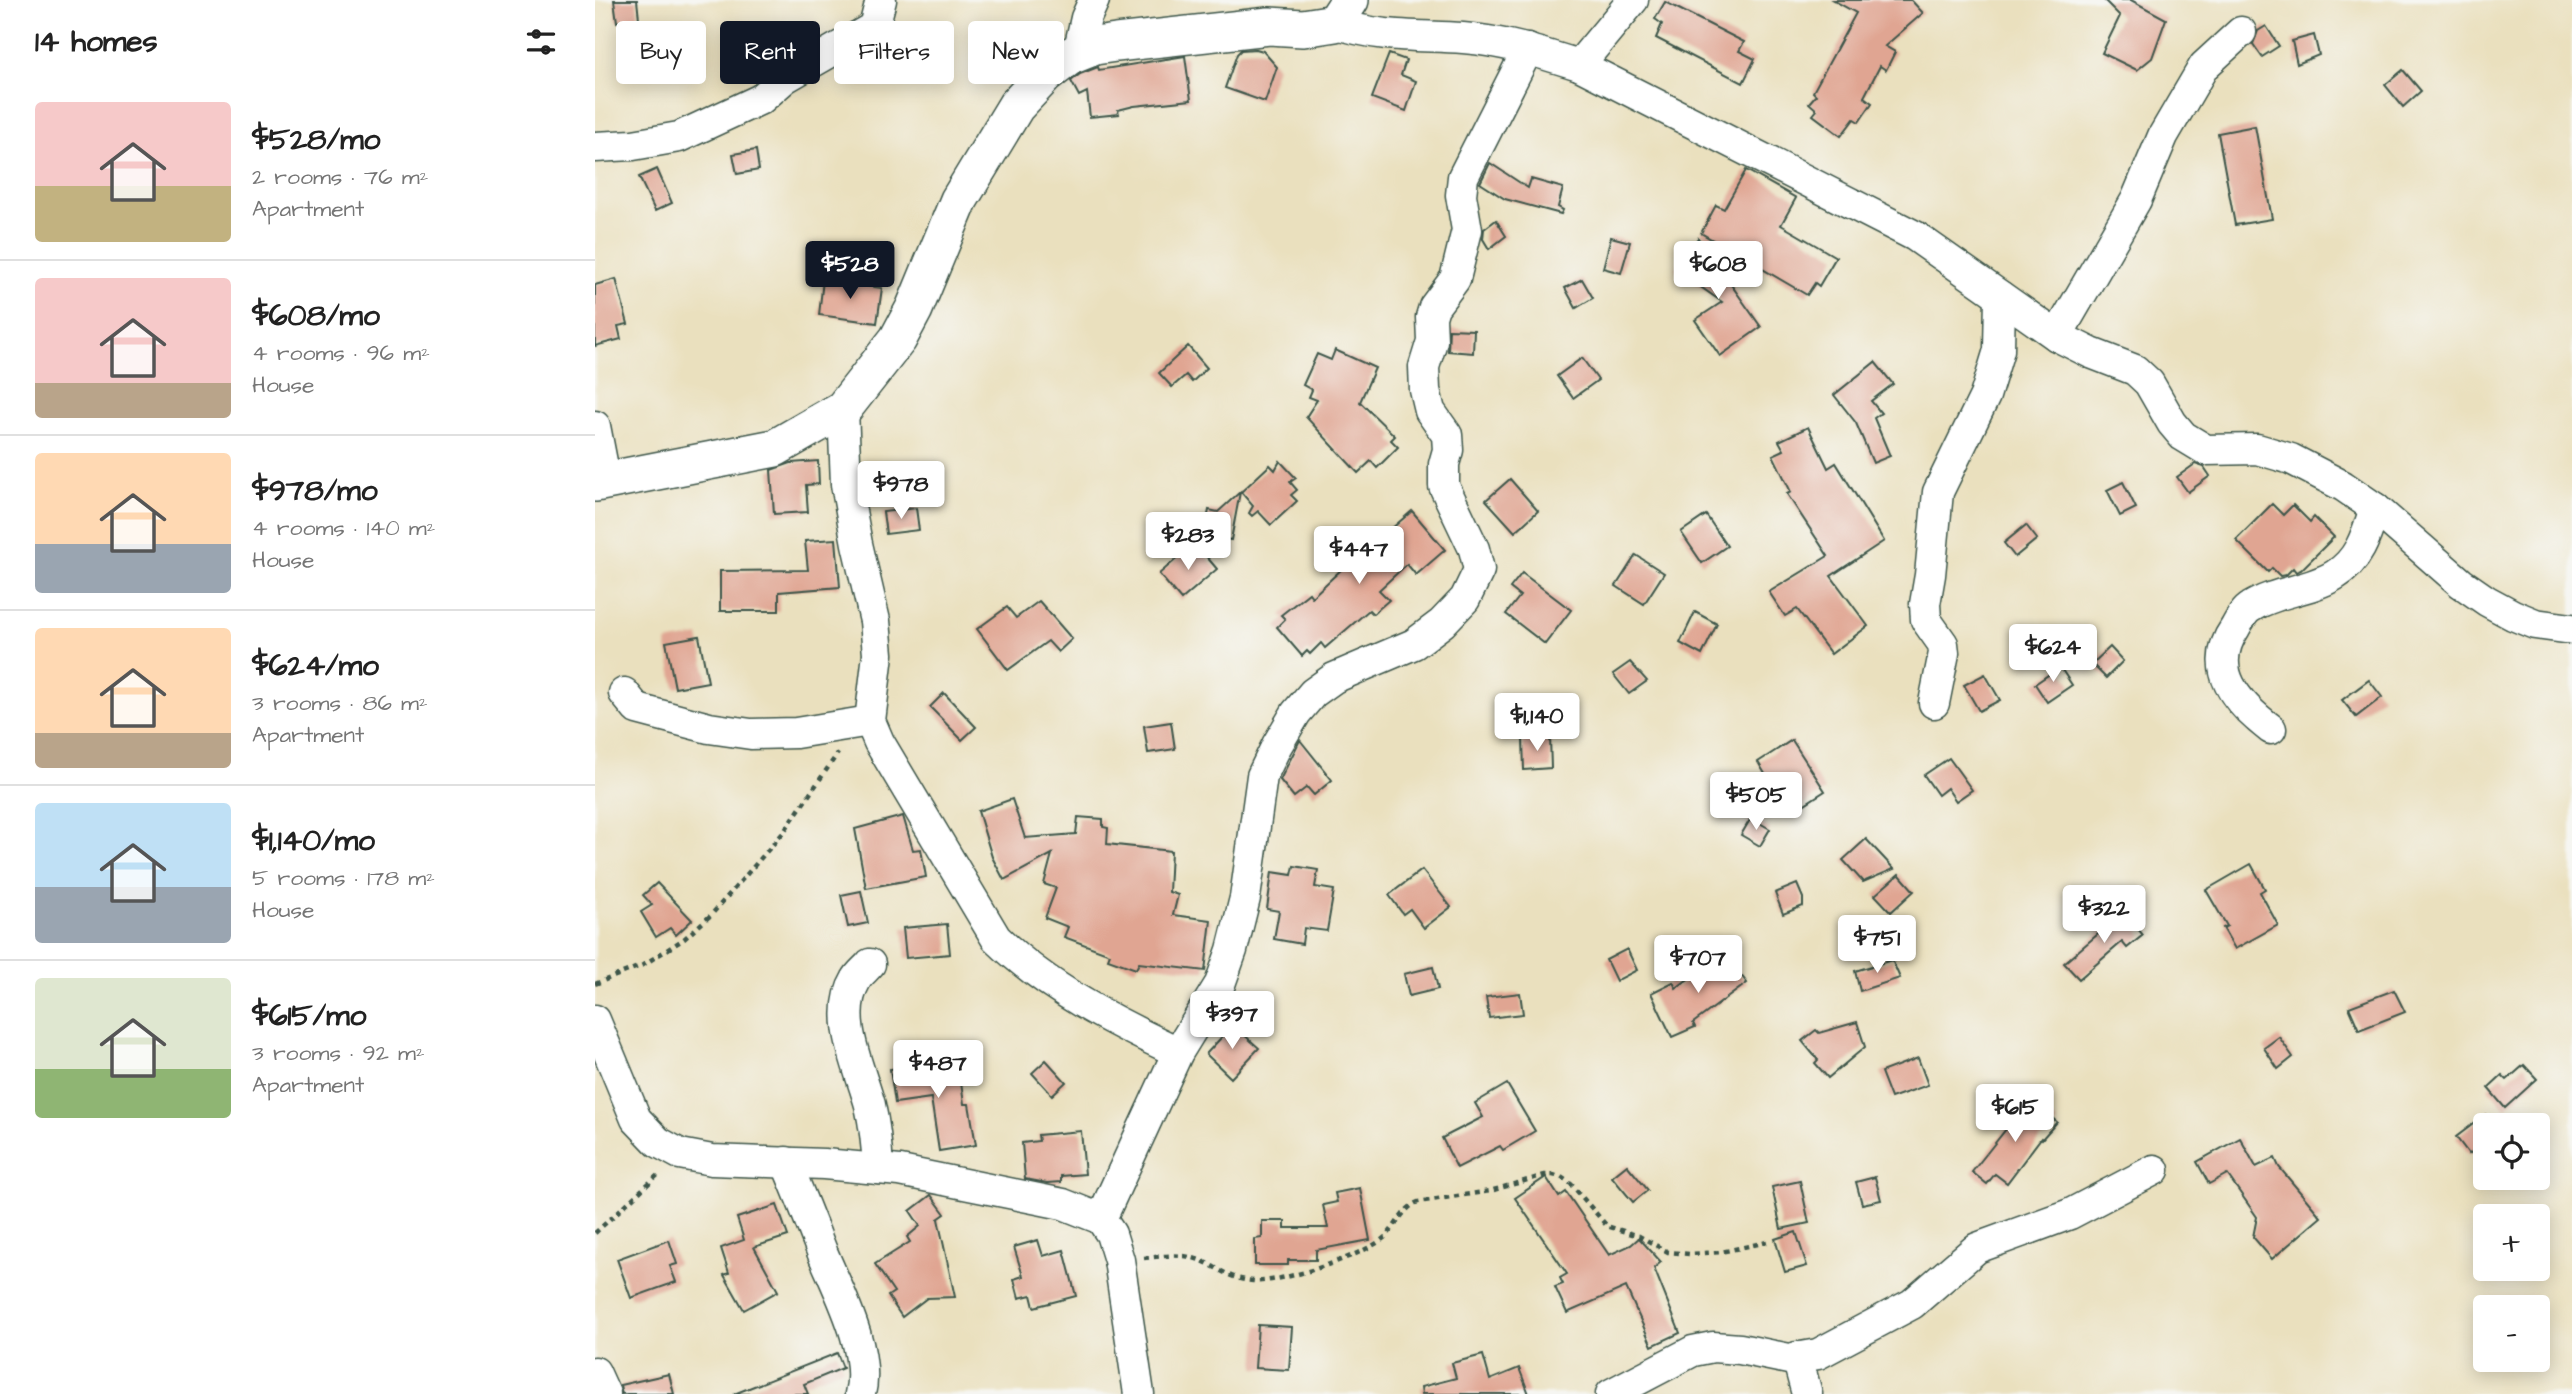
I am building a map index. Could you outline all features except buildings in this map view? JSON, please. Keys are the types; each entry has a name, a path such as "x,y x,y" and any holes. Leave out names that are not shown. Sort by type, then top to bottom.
{"street":[{"path":"595,147 633,145 679,137 761,100 785,78 874,27 881,0"},
{"path":"1078,53 1086,18 1094,0"},
{"path":"1579,65 1633,0"},
{"path":"595,426 601,483 775,448 843,409 898,339 914,309 959,200 1017,106 1045,75 1070,56 1095,46 1269,26 1303,28 1342,12 1356,30 1387,36 1465,38 1528,49 1579,65 1915,236 2057,336 2135,370 2149,383 2172,423 2183,436 2206,450 2257,449 2291,459 2343,486 2375,508 2461,583 2487,601 2535,624 2572,629"},
{"path":"2057,336 2136,200 2163,136 2204,65 2241,32"},
{"path":"1101,1219 1178,1052 1220,984 1232,950 1244,898 1262,776 1296,713 1313,693 1334,678 1414,644 1442,623 1465,599 1479,570 1473,548 1444,486 1447,435 1430,411 1425,390 1424,367 1432,341 1431,317 1443,294 1455,279 1462,258 1467,230 1461,195 1463,177 1528,49"},
{"path":"1934,703 1944,653 1943,644 1926,620 1925,604 1938,492 1985,396 1999,350 2000,296"},
{"path":"843,409 846,484 875,621 878,654 862,722"},
{"path":"2271,729 2236,697 2226,678 2223,651 2231,634 2248,608 2266,599 2301,590 2336,575 2355,558 2366,537 2375,508"},
{"path":"624,693 638,709 709,729 751,734 796,733 862,722"},
{"path":"862,722 879,742 996,938 1043,978 1142,1035 1178,1052"},
{"path":"870,964 856,979 850,997 848,1019 852,1045 876,1135 878,1169"},
{"path":"595,1020 636,1119 658,1142 680,1154 712,1160 786,1162 900,1171 1063,1204 1101,1219 1111,1234 1119,1260 1139,1394"},
{"path":"786,1162 854,1331 860,1363 860,1394"},
{"path":"1611,1394 1693,1351 1713,1347 1740,1349 1789,1359 1818,1354 1912,1304 1977,1248 2070,1214 2154,1170"},
{"path":"1797,1357 1807,1394"},
{"path":"595,1372 605,1394"}],"path":[{"path":"595,984 643,965 684,939 711,915 783,833 862,722"},
{"path":"595,1233 680,1154"},
{"path":"1119,1260 1179,1255 1206,1263 1236,1279 1254,1282 1277,1280 1362,1251 1384,1238 1403,1213 1418,1202 1490,1191 1545,1175 1561,1177 1571,1184 1607,1226 1639,1236 1668,1252 1721,1252 1767,1242"}]}
